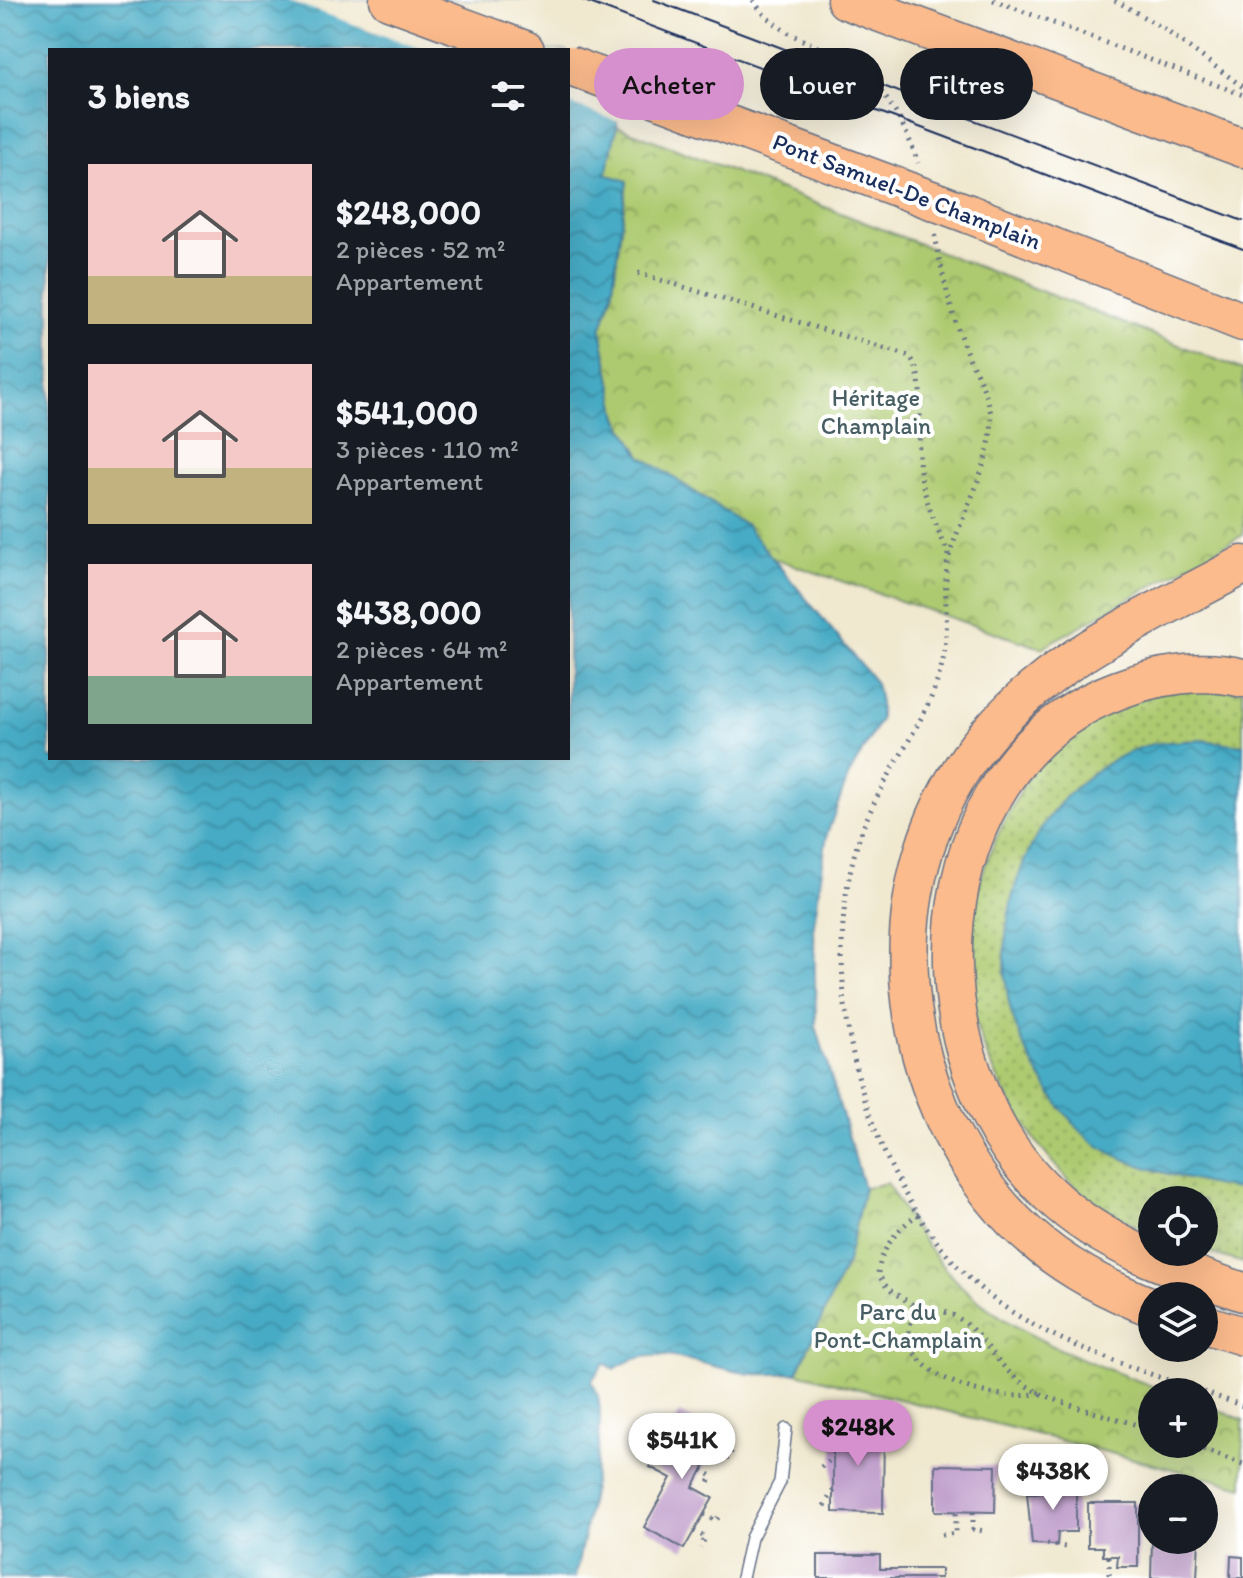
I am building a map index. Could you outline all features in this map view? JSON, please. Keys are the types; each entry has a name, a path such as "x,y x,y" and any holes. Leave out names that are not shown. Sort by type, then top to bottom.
{"highway":[{"path":"389,0 520,48"},
{"path":"846,0 1243,148"},
{"name":"Pont Samuel-De Champlain","path":"570,66 955,208 1243,322"},
{"path":"1138,1301 1098,1283 1040,1244 992,1195 956,1143 928,1083 913,1022 908,958 909,923 922,858 947,795 971,756 1007,713 1048,676 1092,646 1243,565"},
{"path":"1243,678 1199,674 1144,681 1094,700 1042,737 1005,782 981,824 960,888 951,958 954,1005 973,1078 995,1126 1030,1174 1072,1214 1125,1247 1243,1292"},
{"path":"1218,1328 1243,1336"}],"lane":[{"path":"742,1578 751,1538 780,1482 786,1429"}],"path":[{"path":"993,0 1243,95"},
{"path":"1115,0 1164,29 1243,87"},
{"path":"638,273 909,356 919,370 919,461 924,491 949,556"},
{"path":"919,1214 889,1242 878,1274 888,1289 923,1312"},
{"path":"1040,1392 1029,1397 960,1386 929,1369 909,1341 911,1322 923,1312 942,1309 966,1321 1007,1371 1040,1392 1138,1425"},
{"path":"823,1430 834,1428"},
{"path":"712,1453 726,1460 734,1447"},
{"path":"1218,1455 1243,1464"},
{"path":"821,1467 833,1458"},
{"path":"702,1470 712,1476 708,1485"},
{"path":"824,1506 833,1491"},
{"path":"942,1535 956,1533 956,1511"},
{"path":"973,1512 973,1529 984,1531"},
{"path":"704,1514 715,1521 722,1513"},
{"path":"694,1531 705,1537 701,1548"},
{"path":"1047,1544 1065,1547"},
{"path":"1109,1557 1109,1578"}],"green space":[{"name":"Héritage Champlain","path":"617,126 1243,370 1243,535 1041,648 772,558 746,526 641,456 618,418 601,330 612,295 627,182 606,174"},
{"path":"1243,690 1243,1263 1218,1255 1218,1186 1138,1186 1138,1227 1070,1182 1032,1135 998,1078 984,1047 968,986 969,937 980,882 1009,812 1041,759 1064,733 1084,723 1156,693"},
{"name":"Parc du Pont-Champlain","path":"887,1183 938,1260 958,1283 1005,1320 1057,1348 1138,1381 1138,1458 1218,1458 1218,1410 1243,1420 1243,1487 1218,1481 1218,1474 1192,1474 797,1373 847,1262 864,1188"}],"water":[{"path":"0,0 616,0 629,37 628,48 594,48 594,120 618,120 606,174 627,181 612,295 601,330 618,418 641,456 746,526 876,683 880,720 848,777 827,834 814,924 816,1026 864,1188 847,1262 797,1373 753,1374 665,1356 631,1360 615,1369 604,1363 591,1382 598,1396 600,1417 590,1506 575,1578 0,1578"},
{"path":"1199,740 1243,745 1243,1190 1140,1165 1102,1148 1088,1138 1062,1108 1037,1070 1017,1029 1007,991 1005,952 1009,914 1018,877 1033,843 1053,812 1079,785 1109,762 1151,744"}],"pier":[{"path":"287,0 620,0 633,37 632,48 594,48 594,113 570,104 570,48 419,48"}],"building":[{"path":"680,1413 721,1435 693,1487 713,1498 684,1549 644,1527 671,1478 650,1467"},
{"path":"833,1424 884,1425 883,1513 833,1512"},
{"path":"935,1465 996,1466 995,1512 935,1511"},
{"path":"1058,1481 1076,1481 1076,1532 1058,1532 1057,1545 1032,1544 1027,1493 1040,1493 1048,1485 1058,1486"},
{"path":"1088,1503 1138,1503 1138,1567 1117,1567 1118,1556 1103,1556 1103,1547 1088,1547"},
{"path":"1152,1554 1198,1554 1197,1578 1151,1578"},
{"path":"818,1555 880,1555 880,1569 941,1569 941,1578 818,1578"},
{"path":"1231,1556 1243,1557 1243,1578 1230,1578"}],"tram line":[{"path":"582,0 1243,249"},
{"path":"654,0 1243,221"}]}
